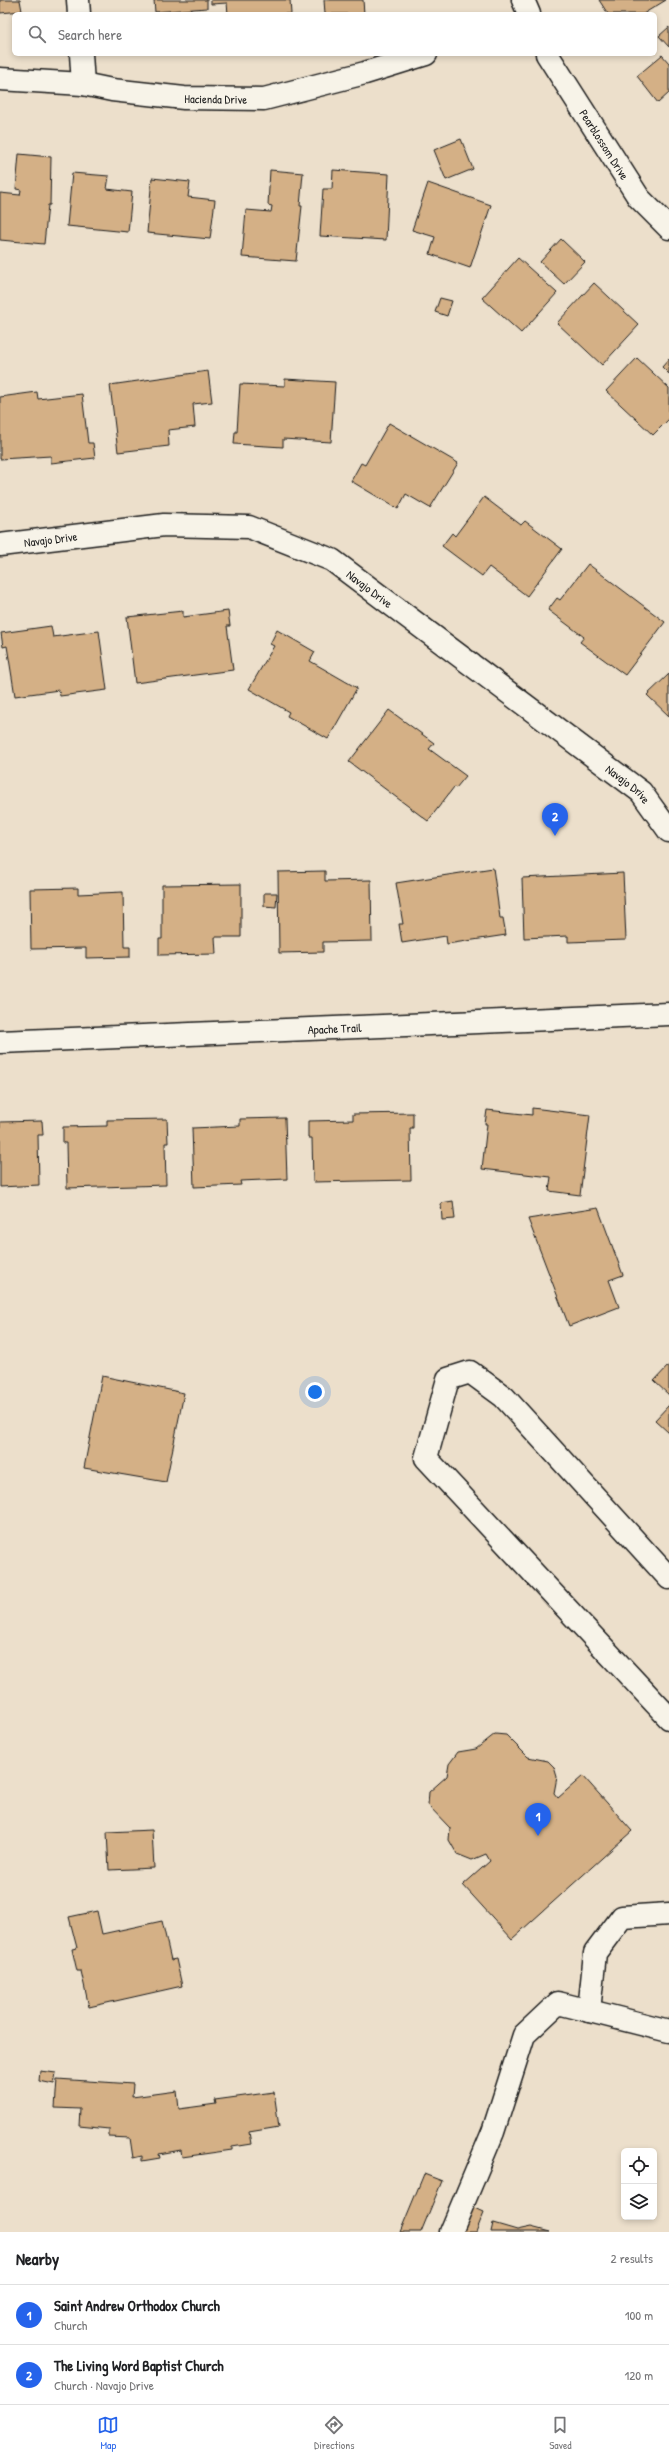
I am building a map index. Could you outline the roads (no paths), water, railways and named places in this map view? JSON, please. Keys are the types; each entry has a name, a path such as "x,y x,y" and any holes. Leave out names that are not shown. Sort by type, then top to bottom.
{"street":[{"path":"78,0 79,12"},
{"path":"523,0 528,12"},
{"path":"81,56 82,84"},
{"name":"Hacienda Drive","path":"0,78 82,84 112,90 184,98 264,99 365,73 420,56"},
{"name":"Pearblossom Drive","path":"548,56 639,198 669,228"},
{"name":"Navajo Drive","path":"0,545 164,525 249,527 332,560 641,792 669,831"},
{"name":"Apache Trail","path":"0,1042 669,1014"},
{"path":"669,1578 504,1397 470,1372 448,1379 426,1458 669,1718"},
{"path":"589,2011 595,1954 622,1917 669,1914"},
{"path":"451,2232 493,2132 524,2035 558,2003 669,2031"}],"place":[{"name":"The Living Word Baptist Church","path":"555,836"},
{"name":"Saint Andrew Orthodox Church","path":"538,1836"}]}
